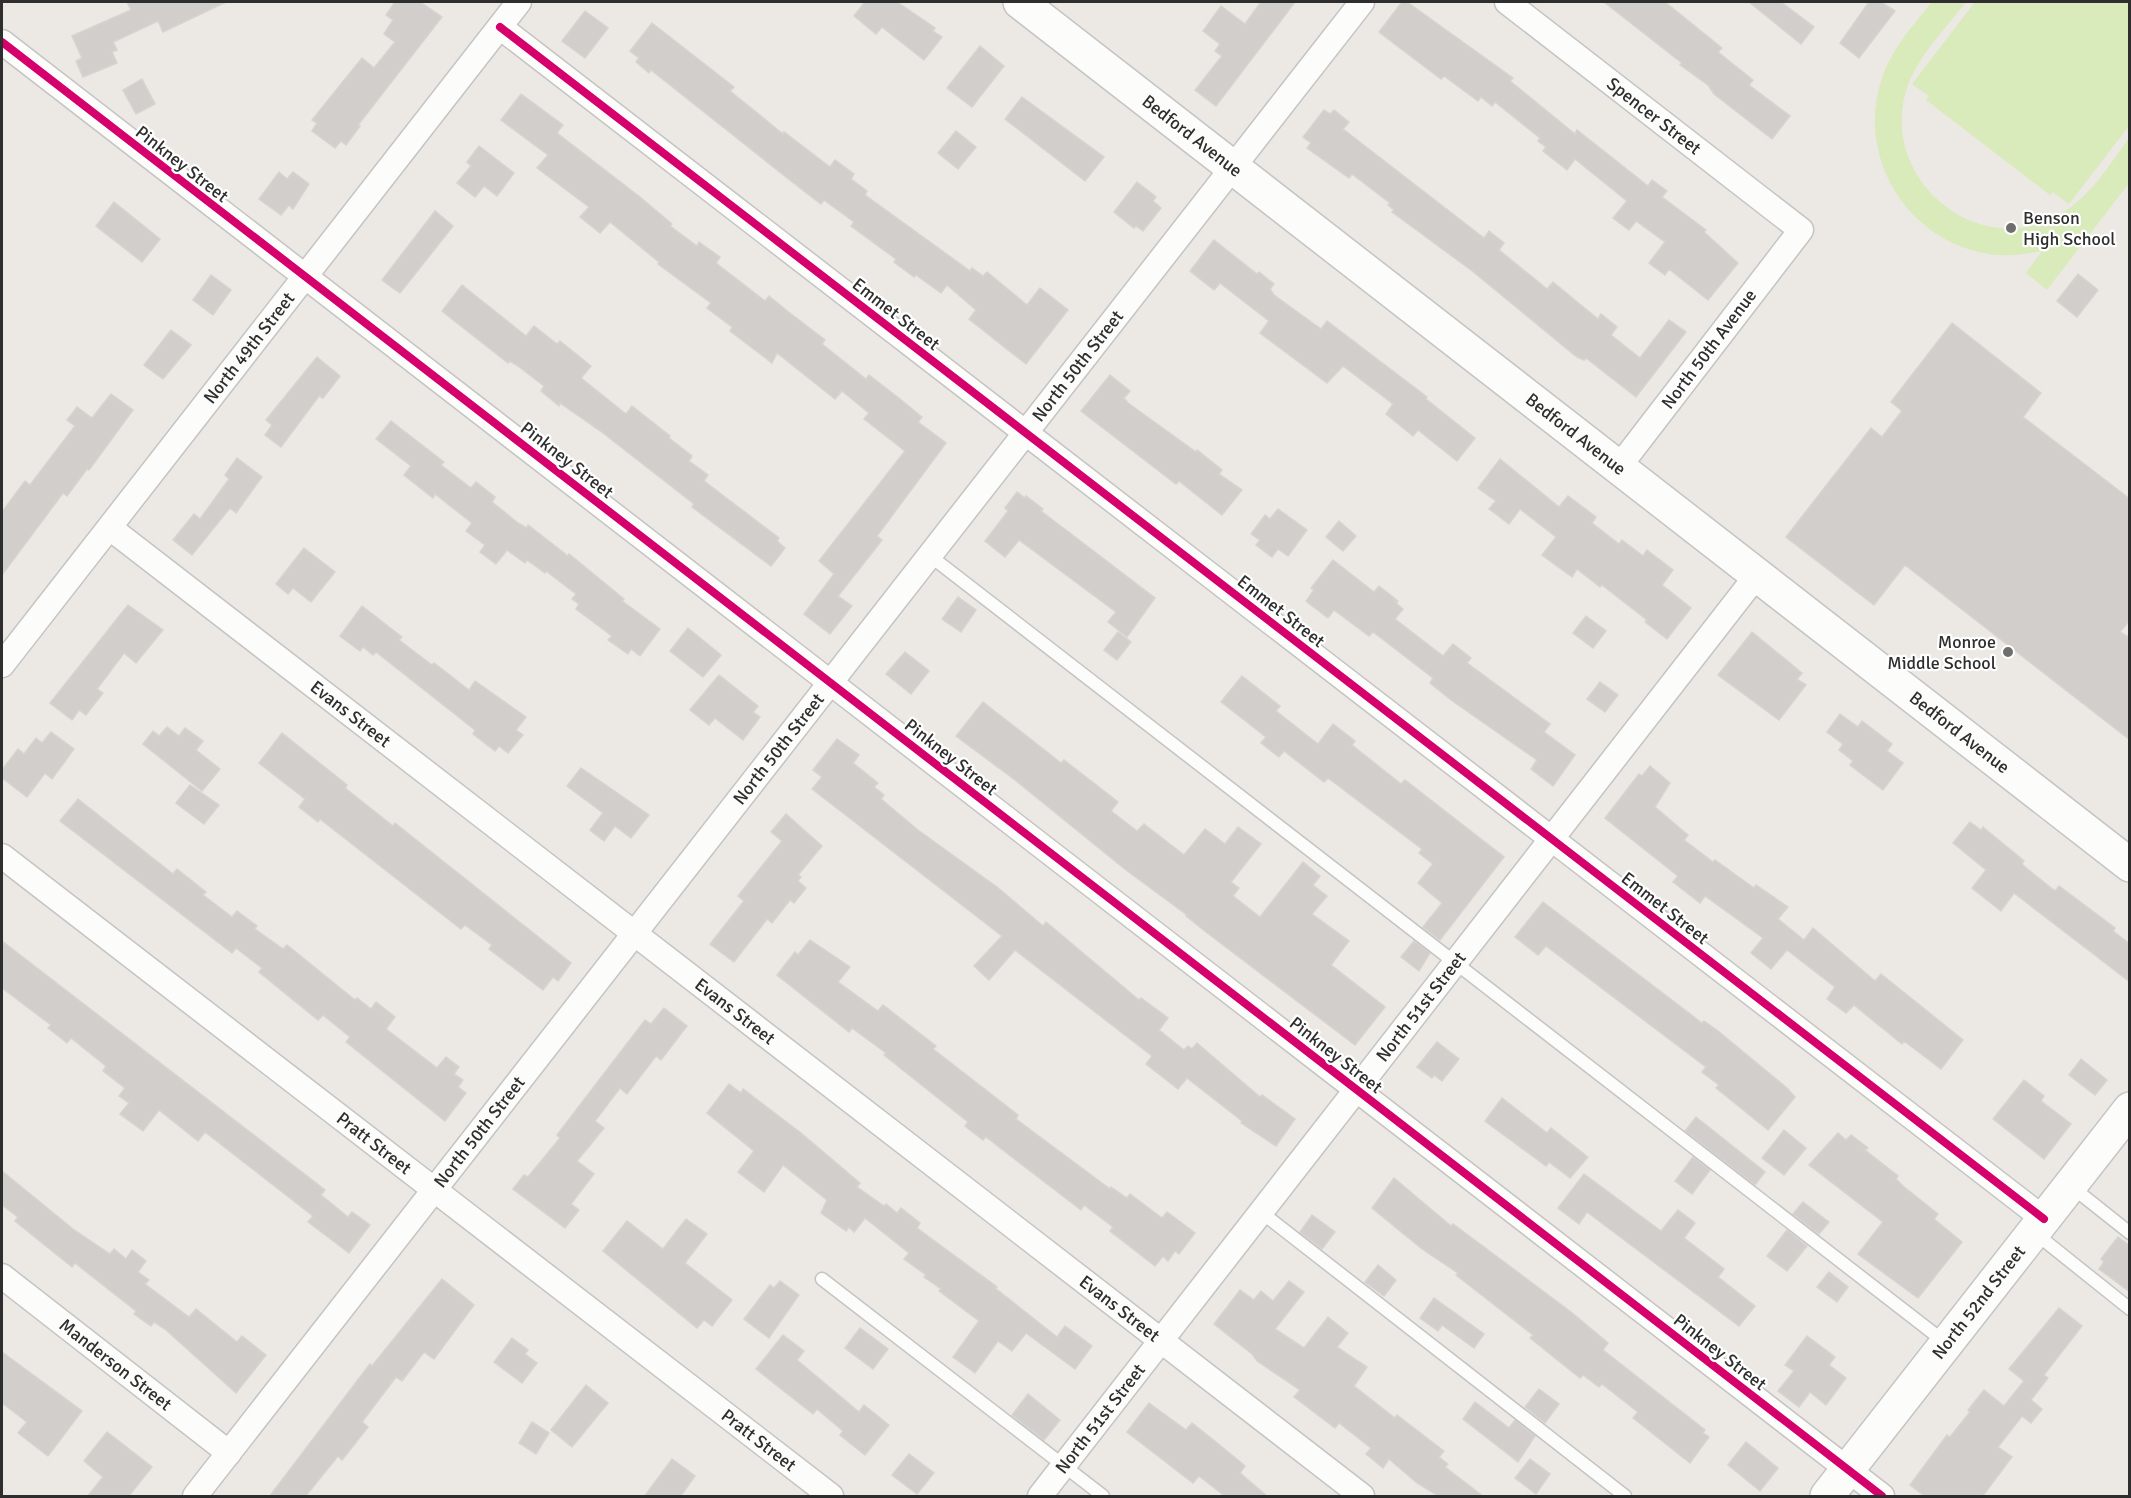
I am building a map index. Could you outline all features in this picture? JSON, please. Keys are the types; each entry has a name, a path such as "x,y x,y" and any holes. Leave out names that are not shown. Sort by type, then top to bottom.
{"street":[{"name":"North 49th Street","path":"2,665 519,2"},
{"name":"Bedford Avenue","path":"1020,2 2130,865"},
{"name":"North 50th Street","path":"195,1497 1362,2"},
{"name":"Spencer Street","path":"1507,2 1801,230"},
{"name":"Emmet Street","path":"500,27 1551,839 2039,1226"},
{"name":"Pinkney Street","path":"2,42 1882,1497"},
{"name":"North 50th Avenue","path":"1618,468 1801,230"},
{"name":"Evans Street","path":"110,528 1362,1497"},
{"name":"North 51st Street","path":"1040,1497 1757,575"},
{"name":"Pratt Street","path":"2,856 831,1497"},
{"name":"North 52nd Street","path":"1827,1497 2070,1186 2127,1117"},
{"name":"Manderson Street","path":"2,1276 229,1453"}],"lane":[{"path":"929,555 1947,1344"},
{"path":"2070,1186 2130,1233"},
{"path":"1261,1212 1625,1497"},
{"path":"2039,1226 2130,1309"},
{"path":"822,1279 1103,1497"}],"green space":[{"path":"1932,2 1966,2 1933,43 1912,76 1907,88 1902,120 1906,150 1919,178 1939,201 1964,218 1993,227 2024,227 2055,217 2078,202 2129,138 2129,183 2047,290 2026,273 2042,251 1998,255 1955,244 1930,230 1909,211 1893,188 1882,163 1876,135 1876,107 1882,78 1897,47"},
{"path":"1975,2 2129,2 2129,126 2069,204 2053,192 2050,195 1926,100 1929,96 1912,84"}],"building":[{"path":"127,2 226,2 163,32 158,21 113,42 117,50 112,52 117,63 83,77 76,61 82,58 72,36 131,10"},
{"path":"395,2 420,2 442,17 358,125 360,126 346,145 341,141 335,148 312,131 317,123 312,120 362,58 374,68 395,42 384,34 393,20 386,15"},
{"path":"865,2 897,2 935,28 933,31 942,37 924,60 882,27 876,34 854,16"},
{"path":"1261,2 1295,2 1216,106 1195,90 1222,56 1215,51 1220,44 1203,31 1221,6 1245,24"},
{"path":"1402,2 1407,2 1513,78 1510,81 1575,134 1577,130 1648,186 1652,180 1667,191 1662,197 1706,230 1704,232 1738,263 1708,300 1669,269 1665,275 1649,263 1665,242 1636,221 1629,230 1613,218 1627,201 1575,159 1567,170 1543,151 1546,147 1538,141 1540,138 1495,102 1492,106 1481,97 1478,101 1444,76 1441,79 1379,32"},
{"path":"1604,2 1665,2 1722,48 1718,52 1753,80 1749,85 1790,116 1772,139 1714,94 1708,85 1680,65 1682,63"},
{"path":"1749,2 1781,2 1814,27 1801,44"},
{"path":"1869,2 1881,2 1895,11 1859,58 1840,43"},
{"path":"585,11 608,28 585,58 562,41"},
{"path":"652,23 734,87 730,91 783,134 784,132 830,167 835,160 854,174 851,179 867,191 865,195 970,271 972,268 983,276 987,272 1027,305 1040,288 1068,310 1026,364 969,319 976,310 947,285 941,293 916,275 914,277 894,262 896,259 851,226 854,222 824,200 821,204 651,70 649,73 636,62 639,58 630,51"},
{"path":"980,46 1004,66 972,107 947,88"},
{"path":"142,79 155,104 136,114 123,90"},
{"path":"521,94 563,125 557,133 640,197 672,224 670,226 697,246 699,242 720,257 716,263 765,301 769,296 825,340 822,344 866,379 869,375 922,417 918,422 946,443 877,536 882,540 838,596 852,606 830,634 804,614 834,574 819,561 905,451 864,419 869,413 842,391 835,399 777,353 772,363 730,331 732,327 707,308 711,303 658,264 659,262 610,222 600,233 580,217 589,207 537,168 548,155 501,120"},
{"path":"1022,97 1104,157 1085,181 1005,119"},
{"path":"1324,110 1330,114 1334,110 1349,122 1343,129 1484,238 1489,231 1504,243 1499,250 1547,289 1553,282 1598,319 1601,314 1617,327 1611,335 1640,358 1669,320 1686,332 1636,397 1586,358 1584,360 1577,357 1471,270 1392,212 1394,210 1388,205 1390,203 1352,174 1349,178 1307,148 1311,143 1303,137"},
{"path":"956,131 976,147 958,169 938,153"},
{"path":"479,146 514,173 497,196 484,186 475,197 457,183 471,166 467,162"},
{"path":"279,172 287,179 293,172 309,184 293,209 289,205 281,215 259,199"},
{"path":"1137,182 1156,197 1153,201 1161,208 1143,231 1136,226 1134,228 1114,212"},
{"path":"114,202 160,239 142,262 96,226"},
{"path":"435,211 453,226 400,293 382,280"},
{"path":"1214,240 1257,274 1259,272 1274,284 1270,289 1274,295 1321,329 1327,321 1427,397 1426,399 1475,438 1457,461 1418,430 1413,436 1386,414 1393,404 1343,366 1327,383 1260,333 1269,321 1220,283 1214,290 1190,271"},
{"path":"2078,274 2098,290 2077,317 2057,301"},
{"path":"211,275 231,290 213,315 193,300"},
{"path":"462,285 526,336 534,326 557,344 560,341 591,366 581,378 626,414 632,406 692,456 689,461 708,475 704,481 779,538 777,541 785,548 771,566 692,507 694,504 603,433 560,403 559,406 541,391 544,386 518,366 510,361 508,363 442,311"},
{"path":"1952,323 2041,393 2023,417 2130,499 2130,620 2120,632 2130,638 2130,740 1905,565 1874,605 1786,537 1871,428 1882,437 1902,411 1891,402"},
{"path":"171,330 191,345 163,379 144,365"},
{"path":"317,357 340,376 323,398 319,396 281,447 265,435 272,425 266,420"},
{"path":"1110,375 1130,391 1124,398 1128,403 1196,452 1197,450 1222,470 1219,474 1242,490 1222,515 1179,481 1176,484 1081,411"},
{"path":"111,394 133,410 89,470 87,469 67,496 63,493 2,575 2,512 25,481 30,485 75,426 67,420 77,407 92,418"},
{"path":"391,421 444,462 441,465 471,488 476,482 495,497 492,502 518,523 527,528 528,525 568,556 569,554 624,599 622,601 660,629 640,656 631,649 628,654 608,640 612,636 576,609 579,604 572,599 576,594 546,571 545,573 527,560 525,563 507,550 496,564 480,552 485,545 466,531 472,523 435,494 433,498 404,475 411,466 376,439"},
{"path":"237,458 262,477 236,513 230,508 192,555 173,540 194,514 200,519 229,479 225,475"},
{"path":"1500,459 1559,507 1568,496 1596,517 1592,523 1619,544 1622,540 1643,556 1647,550 1673,570 1662,585 1691,608 1667,639 1645,622 1647,620 1602,585 1600,587 1577,569 1572,577 1542,555 1556,537 1520,509 1509,524 1489,509 1496,501 1478,488"},
{"path":"1017,492 1043,509 1041,511 1155,598 1127,637 1108,622 1116,612 1019,540 1005,557 985,541 1008,511 1005,508"},
{"path":"1278,509 1307,530 1288,556 1278,549 1272,557 1256,545 1260,540 1251,534 1265,515 1270,519"},
{"path":"1339,521 1356,536 1343,551 1326,537"},
{"path":"304,548 335,572 311,602 293,588 288,594 276,584"},
{"path":"1333,560 1374,592 1379,586 1398,601 1396,603 1403,609 1395,619 1443,656 1453,644 1471,658 1467,663 1550,724 1544,732 1575,755 1553,786 1531,769 1537,760 1451,700 1430,683 1433,678 1373,632 1369,636 1334,610 1328,618 1306,601 1314,590 1311,588"},
{"path":"958,597 976,610 961,632 942,619"},
{"path":"128,605 163,630 136,663 124,653 97,689 103,693 86,715 79,710 72,720 50,703"},
{"path":"362,606 402,637 399,640 432,665 434,663 469,690 475,681 526,717 516,730 523,735 508,753 499,746 495,751 473,734 475,730 376,652 373,655 363,647 360,651 340,636"},
{"path":"1586,616 1606,631 1593,648 1573,633"},
{"path":"688,628 721,655 703,677 670,651"},
{"path":"1118,632 1131,642 1117,660 1104,650"},
{"path":"1752,632 1802,673 1797,679 1806,685 1779,720 1718,675"},
{"path":"905,652 929,671 911,694 886,674"},
{"path":"719,675 758,706 753,712 760,717 743,740 715,718 709,725 690,710"},
{"path":"1242,676 1280,706 1276,711 1318,744 1333,724 1355,741 1352,745 1401,784 1405,780 1504,857 1440,940 1423,927 1442,903 1418,883 1433,864 1419,853 1422,849 1328,778 1324,782 1284,751 1279,757 1261,743 1266,737 1221,702"},
{"path":"1600,682 1618,695 1605,712 1587,699"},
{"path":"983,702 1061,763 1064,760 1118,802 1111,811 1137,831 1144,824 1184,855 1205,829 1225,844 1238,827 1261,844 1231,882 1239,888 1233,896 1260,917 1303,862 1320,876 1313,885 1327,896 1312,914 1349,941 1331,965 1385,1007 1355,1045 1206,932 956,736"},
{"path":"1840,714 1858,727 1862,721 1892,744 1887,751 1903,763 1883,790 1850,765 1853,761 1839,750 1843,744 1827,732"},
{"path":"167,727 179,736 185,728 203,741 196,750 220,769 202,791 143,744 153,731 159,736"},
{"path":"51,732 74,749 52,779 45,773 27,797 2,778 2,770 18,749 24,754 36,738 42,743"},
{"path":"282,733 347,785 345,788 393,826 395,823 571,963 558,981 553,977 543,990 489,949 492,945 465,925 461,929 320,819 318,822 299,807 305,799 259,763"},
{"path":"837,739 859,755 853,763 878,783 874,787 884,795 881,799 918,830 997,887 1043,926 1046,922 1139,1000 1141,998 1168,1018 1159,1030 1184,1050 1188,1046 1192,1049 1197,1043 1260,1097 1262,1095 1295,1119 1276,1146 1241,1123 1242,1121 1187,1078 1178,1089 1146,1064 1152,1056 1015,950 989,980 974,966 1002,936 812,789 822,777 813,770"},
{"path":"1650,766 1670,783 1655,807 1688,835 1684,840 1713,862 1715,860 1754,888 1756,885 1788,907 1778,919 1804,940 1813,928 1875,981 1881,974 1963,1040 1941,1069 1904,1041 1902,1044 1854,1005 1846,1013 1827,999 1835,987 1787,950 1771,969 1751,953 1763,938 1705,896 1700,903 1673,882 1678,876 1605,818 1639,774 1642,776"},
{"path":"581,768 649,815 631,838 615,826 604,841 590,830 603,813 567,786"},
{"path":"190,785 219,805 204,824 176,803"},
{"path":"78,799 173,874 177,869 206,892 203,895 232,917 237,911 257,926 255,929 283,949 287,945 355,1000 357,998 371,1009 376,1002 395,1017 386,1029 437,1068 446,1057 459,1067 454,1074 463,1080 458,1087 466,1093 445,1121 346,1042 350,1037 323,1015 318,1020 259,972 262,968 236,948 232,953 60,821"},
{"path":"786,814 822,846 798,875 801,877 798,881 806,888 794,903 790,900 772,923 767,919 734,962 710,944 744,901 738,896 782,841 771,832"},
{"path":"1970,822 1981,830 1983,827 2024,861 2022,864 2025,867 2055,891 2059,886 2115,928 2113,931 2130,944 2130,982 2014,893 2001,911 1972,888 1986,870 1953,843"},
{"path":"1543,902 1702,1023 1704,1021 1718,1031 1787,1088 1795,1097 1768,1130 1716,1088 1719,1085 1702,1072 1706,1067 1546,946 1538,955 1515,937"},
{"path":"810,940 850,967 838,982 878,1011 883,1005 936,1046 933,1049 1018,1115 1016,1119 1110,1189 1111,1187 1127,1198 1130,1194 1162,1218 1167,1212 1195,1233 1179,1254 1175,1251 1168,1261 1163,1256 1155,1266 1110,1231 1113,1227 1084,1205 1081,1210 986,1137 983,1140 965,1126 968,1122 884,1055 886,1053 852,1028 849,1032 777,975 795,952 798,955"},
{"path":"2,941 325,1190 321,1195 348,1217 352,1212 370,1225 349,1253 308,1222 313,1216 205,1132 198,1141 159,1110 143,1131 120,1114 129,1103 119,1096 125,1088 103,1071 106,1066 71,1038 67,1043 48,1028 51,1025 2,988"},
{"path":"1414,941 1430,953 1419,971 1401,957"},
{"path":"664,1008 687,1026 661,1060 656,1056 627,1094 620,1088 595,1121 604,1128 577,1161 594,1174 571,1204 579,1210 565,1228 513,1189 524,1175 528,1177 560,1138 557,1135 645,1020 651,1024"},
{"path":"1437,1042 1459,1059 1442,1081 1434,1075 1432,1078 1417,1067"},
{"path":"2081,1059 2107,1080 2095,1095 2069,1075"},
{"path":"2024,1080 2044,1096 2041,1101 2071,1124 2044,1159 1993,1119"},
{"path":"729,1084 741,1093 743,1089 801,1133 860,1183 857,1187 897,1213 901,1208 920,1223 917,1228 997,1287 995,1288 1057,1337 1065,1326 1092,1346 1075,1369 1026,1333 1012,1351 998,1341 975,1373 953,1357 979,1321 939,1291 941,1289 924,1277 926,1275 904,1259 909,1253 865,1218 854,1232 849,1227 846,1231 821,1213 827,1200 783,1165 764,1192 738,1172 754,1151 707,1113"},
{"path":"1502,1098 1547,1133 1551,1128 1588,1157 1570,1178 1549,1162 1546,1166 1485,1121"},
{"path":"1696,1117 1765,1172 1755,1185 1685,1131"},
{"path":"1784,1130 1806,1148 1784,1175 1762,1158"},
{"path":"1838,1133 1846,1140 1851,1135 1868,1148 1865,1150 1898,1176 1896,1179 1903,1186 1938,1214 1934,1219 1962,1242 1918,1298 1858,1254 1883,1222 1809,1165"},
{"path":"1693,1157 1710,1170 1692,1194 1675,1181"},
{"path":"2,1171 73,1229 110,1254 114,1249 126,1259 132,1250 146,1261 138,1272 149,1280 145,1284 189,1317 196,1309 237,1342 242,1336 266,1355 236,1393 166,1330 154,1322 151,1326 134,1314 136,1311 75,1263 72,1267 15,1221 18,1217 2,1205"},
{"path":"1584,1174 1661,1231 1678,1210 1695,1223 1684,1238 1724,1269 1718,1277 1755,1306 1739,1326 1587,1212 1579,1224 1558,1208"},
{"path":"1394,1178 1451,1226 1453,1224 1571,1312 1608,1343 1603,1350 1705,1430 1703,1433 1709,1437 1690,1463 1633,1418 1638,1412 1602,1384 1599,1387 1583,1375 1580,1378 1530,1338 1533,1335 1456,1275 1458,1273 1422,1249 1372,1208"},
{"path":"1803,1202 1829,1222 1819,1234 1793,1214"},
{"path":"1312,1215 1335,1232 1322,1249 1300,1232"},
{"path":"686,1219 707,1234 685,1263 732,1300 712,1326 704,1320 697,1328 603,1251 627,1221 663,1249"},
{"path":"1787,1230 1807,1246 1787,1271 1767,1256"},
{"path":"2118,1237 2130,1246 2130,1292 2099,1269 2104,1262 2101,1259"},
{"path":"1378,1265 1396,1280 1384,1296 1365,1282"},
{"path":"1829,1272 1848,1287 1837,1302 1817,1287"},
{"path":"442,1279 474,1305 434,1359 424,1352 402,1381 396,1377 362,1422 368,1427 342,1460 338,1456 305,1497 269,1497 370,1364 372,1366"},
{"path":"780,1281 799,1295 769,1338 744,1319 770,1285 774,1288"},
{"path":"1289,1281 1304,1292 1275,1329 1304,1348 1328,1317 1348,1333 1337,1347 1367,1367 1354,1386 1395,1418 1397,1415 1444,1451 1439,1457 1448,1464 1445,1467 1484,1497 1440,1497 1417,1483 1389,1459 1383,1468 1366,1454 1371,1448 1339,1423 1335,1428 1294,1397 1300,1390 1257,1361 1252,1354 1214,1324 1240,1290 1254,1300 1261,1291 1273,1301"},
{"path":"1434,1298 1484,1334 1474,1348 1442,1325 1438,1331 1420,1318"},
{"path":"2059,1308 2082,1326 2044,1375 2048,1378 2031,1400 2042,1409 2031,1423 2022,1416 1998,1447 2012,1457 1982,1497 1926,1497 1910,1485 1947,1435 1950,1437 1970,1412 1968,1410 1984,1390 2004,1406 2024,1381 2009,1369"},
{"path":"860,1328 888,1349 873,1369 845,1348"},
{"path":"783,1335 804,1351 797,1360 859,1412 864,1405 889,1425 865,1455 840,1435 843,1431 817,1409 813,1414 756,1369"},
{"path":"1807,1336 1835,1357 1829,1365 1846,1378 1826,1405 1810,1392 1799,1407 1778,1391 1794,1371 1785,1365"},
{"path":"512,1338 528,1350 525,1354 537,1363 522,1383 494,1362"},
{"path":"2,1352 82,1411 48,1456 18,1433 27,1422 2,1403"},
{"path":"586,1385 608,1403 572,1447 551,1430"},
{"path":"1539,1389 1559,1404 1545,1423 1525,1407"},
{"path":"1028,1394 1060,1420 1044,1440 1012,1415"},
{"path":"1475,1402 1509,1428 1515,1420 1535,1436 1518,1462 1463,1419"},
{"path":"1149,1403 1186,1430 1192,1423 1245,1466 1240,1473 1268,1497 1226,1497 1199,1476 1193,1483 1127,1432"},
{"path":"532,1422 549,1433 536,1454 519,1443"},
{"path":"107,1432 152,1467 128,1497 87,1497 103,1477 84,1461"},
{"path":"1746,1442 1778,1468 1760,1491 1728,1465"},
{"path":"909,1454 934,1473 917,1494 892,1475"},
{"path":"672,1459 695,1476 680,1497 644,1497"},
{"path":"1530,1459 1550,1474 1536,1494 1515,1478"}],"cycle path":[{"path":"500,27 2044,1219"},
{"path":"2,42 1882,1496"}],"place":[{"name":"Benson High School","path":"2011,228"},
{"name":"Monroe Middle School","path":"2008,652"}]}
